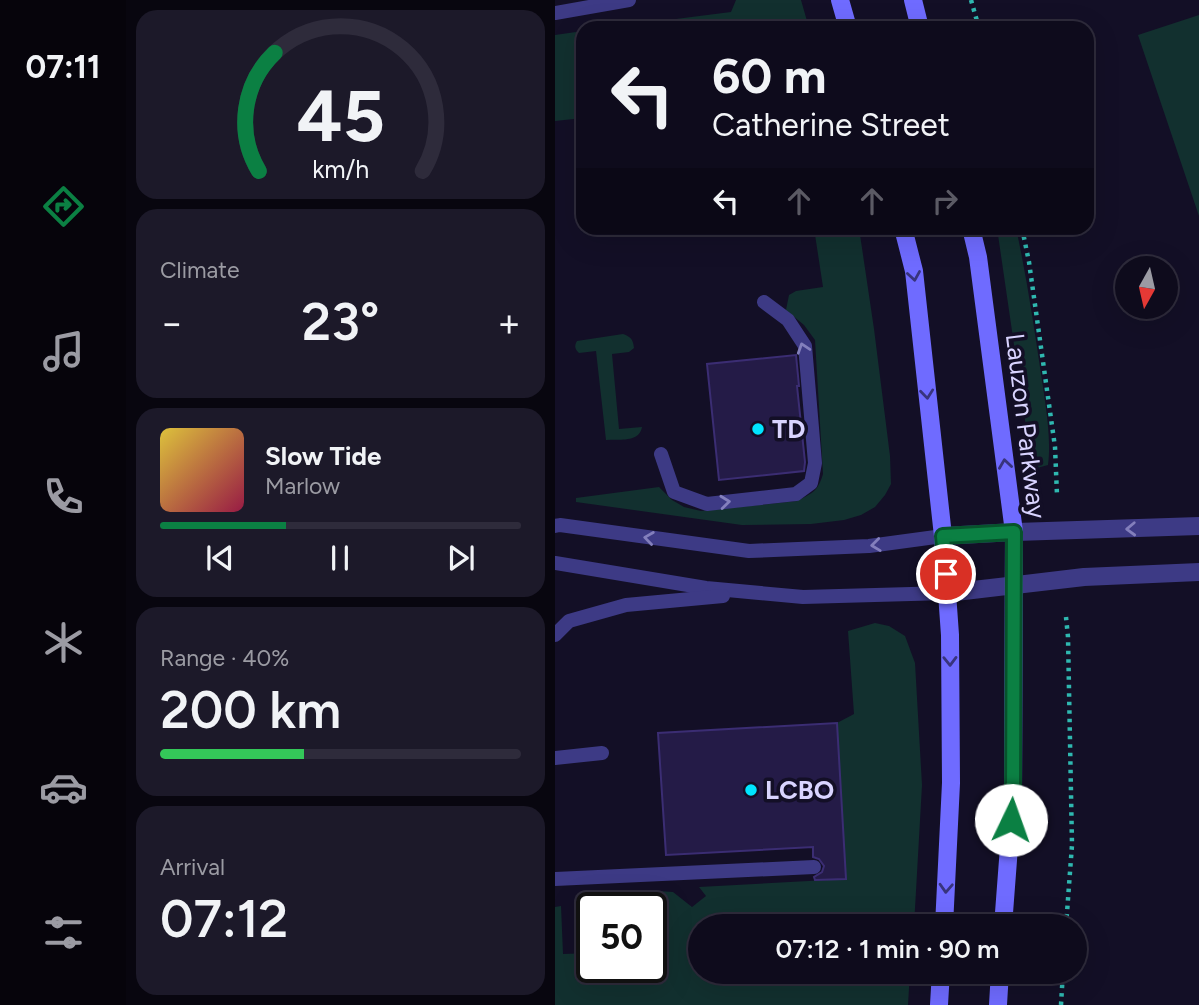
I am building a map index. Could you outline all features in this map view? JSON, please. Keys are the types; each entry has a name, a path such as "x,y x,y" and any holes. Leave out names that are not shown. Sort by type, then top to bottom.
{"main road":[{"path":"840,0 846,21"},
{"path":"913,0 918,21"},
{"path":"905,235 914,271 947,593 951,783 945,914"},
{"name":"Lauzon Parkway","path":"973,235 978,257 1014,532 1013,794 1004,914"},
{"path":"939,1005 940,984"},
{"path":"998,1005 999,984"}],"street":[{"path":"943,536 1199,526"},
{"path":"947,593 1084,577 1199,572"}],"lane":[{"path":"555,13 629,0"},
{"path":"661,454 675,492 707,504 796,494 811,484 815,464 805,346 788,320 764,302"},
{"path":"555,526 749,551 869,547 943,536"},
{"path":"555,563 706,588 803,597 947,593"},
{"path":"555,635 568,621 626,605 759,593"},
{"path":"555,758 602,753"},
{"path":"555,879 814,867"}],"path":[{"path":"971,0 977,21"},
{"path":"1023,235 1055,447 1057,495"},
{"path":"1066,617 1072,845 1067,914"},
{"path":"1061,1005 1062,984"}],"green space":[{"path":"736,0 801,0 807,21 660,21 731,12"},
{"path":"1200,15 1199,216 1138,35"},
{"path":"576,32 576,119 555,121 555,35"},
{"path":"815,235 860,235 890,456 891,484 875,507 844,520 811,524 742,525 576,502 576,498 659,487 684,507 701,511 797,501 817,488 823,474 815,340 804,325 786,310 789,295 796,291 823,287"},
{"path":"998,235 1017,235 1045,403 1049,442 1048,465 1037,468 1031,461"},
{"path":"623,334 631,339 634,348 629,352 612,354 619,429 642,427 633,438 606,440 596,351 579,353 575,344 577,341"},
{"path":"875,623 889,626 905,636 915,663 922,785 915,914 688,914 688,984 909,984 908,1005 555,1005 555,907 561,906 563,954 576,954 576,983 667,983 667,892 646,892 658,891 673,892 692,907 706,896 699,887 846,879 837,723 854,714 848,631"}],"building":[{"name":"TD","path":"796,355 804,471 719,480 707,364"},
{"name":"LCBO","path":"837,723 846,879 815,880 814,877 822,872 824,866 819,859 813,857 813,847 666,855 658,733"}],"place":[{"name":"TD","path":"758,429"},
{"name":"LCBO","path":"751,790"}],"route":[{"path":"946,574 943,536 1014,532 1011,820"}]}
